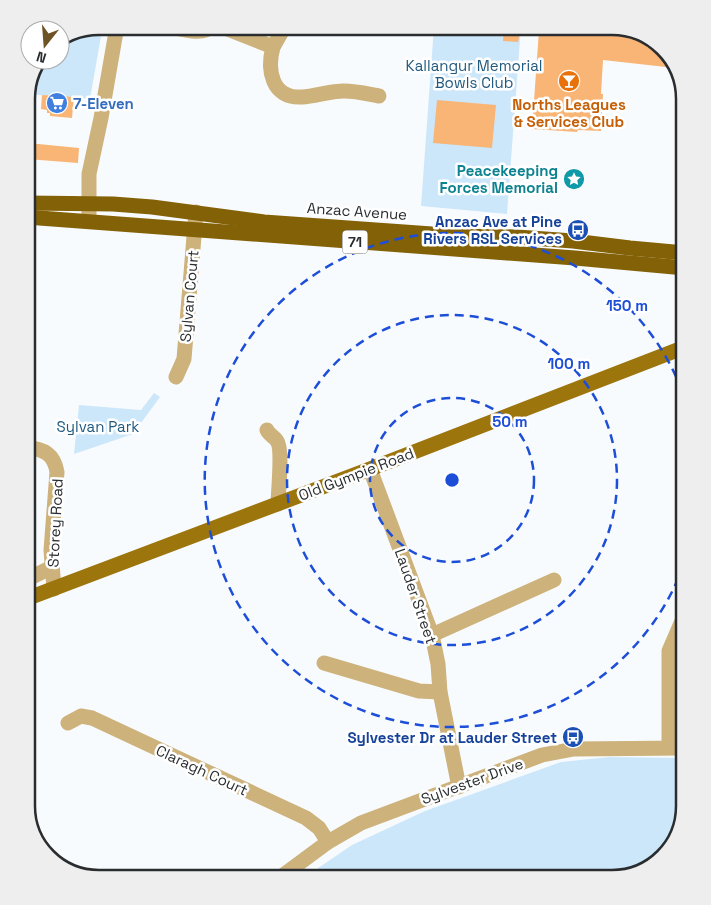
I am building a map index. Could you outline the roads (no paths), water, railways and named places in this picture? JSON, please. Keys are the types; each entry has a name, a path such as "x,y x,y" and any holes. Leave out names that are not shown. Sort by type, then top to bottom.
{"highway":[{"name":"Anzac Avenue","path":"35,203 152,207 264,222 460,236 517,237 573,241 676,252"},
{"name":"Anzac Avenue","path":"35,218 676,267"},
{"path":"516,254 517,237"}],"main road":[{"name":"Old Gympie Road","path":"35,596 676,350"}],"street":[{"path":"89,221 89,174 115,35"},
{"path":"242,35 272,47"},
{"path":"279,35 272,47 269,60 270,76 277,87 287,94 301,97 346,91 379,96"},
{"name":"Sylvan Court","path":"176,377 184,359 196,212"},
{"path":"267,430 278,441 280,450 278,504"},
{"name":"Storey Road","path":"35,448 45,450 56,464 52,567 54,589"},
{"name":"Lauder Street","path":"370,469 432,635 438,664 440,692 459,787"},
{"path":"35,576 52,567"},
{"path":"432,635 554,580"},
{"path":"669,747 669,651 676,632"},
{"path":"324,663 418,691 440,692"},
{"name":"Claragh Court","path":"68,723 81,716 101,722 306,818 319,828 328,842"},
{"name":"Sylvester Drive","path":"290,870 328,842 361,823 542,755 574,749 676,747"}],"place":[{"name":"Norths Leagues & Services Club","path":"569,81"},
{"name":"7-Eleven","path":"57,103"},
{"name":"Peacekeeping Forces Memorial","path":"574,179"},
{"name":"Anzac Ave at Pine Rivers RSL Services","path":"578,230"},
{"name":"Sylvester Dr at Lauder Street","path":"573,737"}],"park label":[{"name":"Kallangur Memorial Bowls Club","path":"474,74"},
{"name":"Sylvan Park","path":"98,426"}]}
